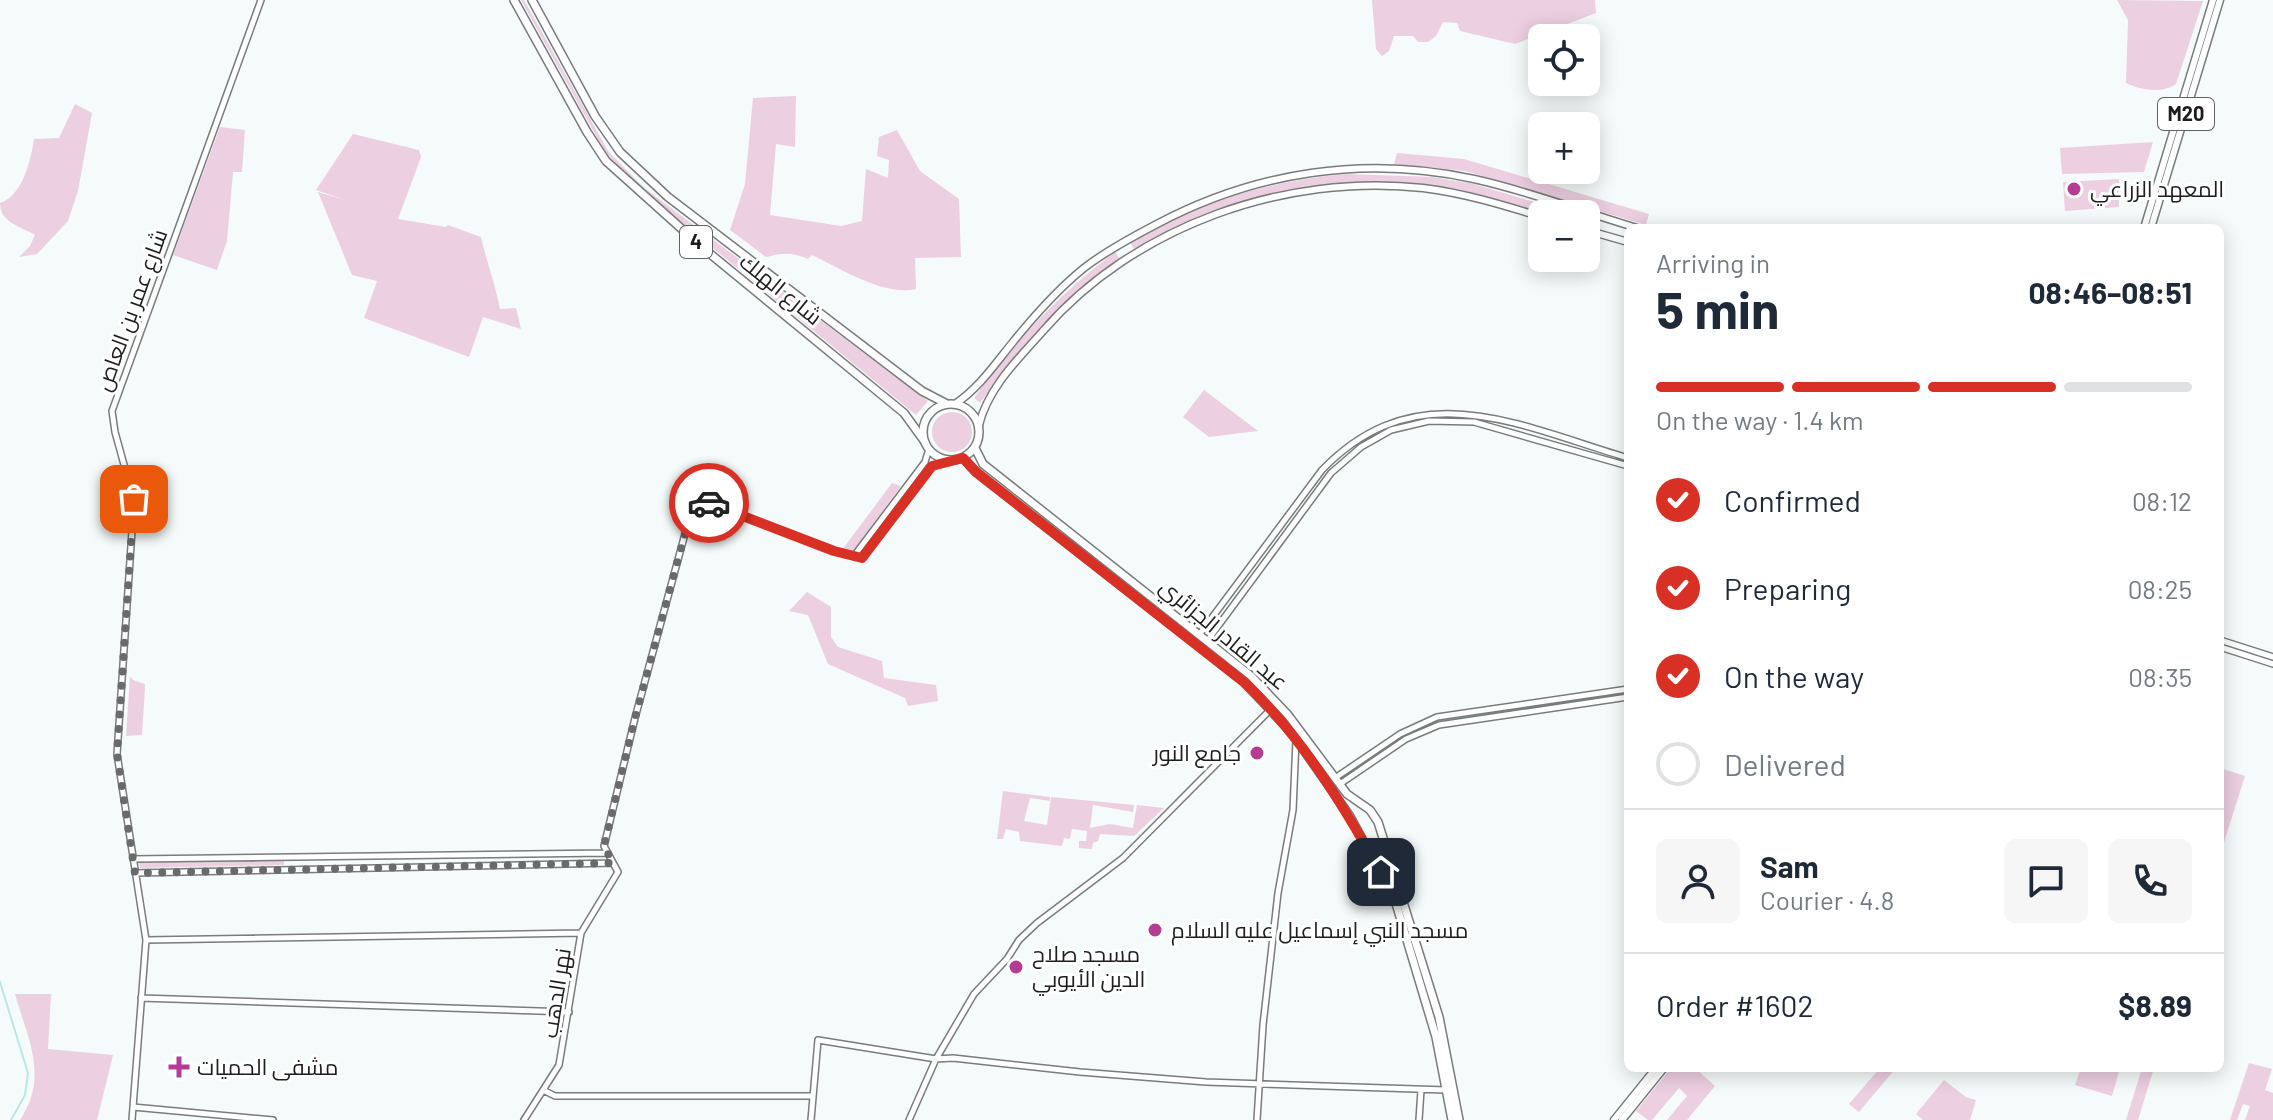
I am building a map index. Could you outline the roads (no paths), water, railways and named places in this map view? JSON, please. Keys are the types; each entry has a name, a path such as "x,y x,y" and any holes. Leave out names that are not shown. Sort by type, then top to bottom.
{"highway":[{"name":"شارع الهلك","path":"514,0 606,161 710,254 904,413 927,446"},
{"name":"شارع الهلك","path":"532,0 595,116 620,152 668,197 905,379 951,404"},
{"path":"951,404 971,411 979,425 979,439 975,448 963,458 949,460 941,458 927,446 924,426 939,406 951,404"},
{"name":"عبد القادر الجزائري","path":"975,448 983,464 1251,676 1281,706 1347,794 1375,815 1439,1017 1459,1120"},
{"name":"عبد القادر الجزائري","path":"963,458 986,480 1244,682 1296,738 1349,815 1401,916 1436,1037 1452,1120"},
{"path":"1349,815 1354,807 1364,805"},
{"path":"1363,839 1374,839 1380,829"}],"main road":[{"name":"M20","path":"2145,224 2213,0"},
{"name":"M20","path":"2152,224 2220,0"},
{"path":"951,404 972,393 1037,313 1084,269 1185,209 1254,183 1322,171 1424,172 1475,180 1624,224"},
{"path":"979,425 984,405 1011,367 1096,281 1141,251 1225,211 1322,188 1388,186 1468,195 1528,213"},
{"path":"1600,234 1624,241"},
{"path":"1614,1120 1653,1072"},
{"path":"1622,1120 1661,1072"}],"street":[{"name":"شارع عمر بن العاص","path":"132,1120 146,940 117,754 134,501 115,432 113,407 261,0"},
{"path":"1199,635 1322,470 1361,437 1404,418 1454,413 1484,416 1624,457"},
{"path":"1207,641 1320,486 1342,462 1391,430 1417,423 1454,420 1488,425 1624,465"},
{"path":"1549,443 1551,435"},
{"path":"854,556 925,462 927,446"},
{"path":"135,873 613,863 604,846 695,497 820,546 862,558 932,466 949,460"},
{"path":"2224,641 2273,657"},
{"path":"2224,648 2273,664"},
{"path":"1337,781 1429,728 1624,690"},
{"path":"1337,781 1398,735 1437,717 1624,697"},
{"path":"909,1120 936,1059 977,989 1007,959 1019,940 1123,858 1272,709"},
{"path":"1398,735 1402,741"},
{"path":"1257,1120 1263,1025 1279,878 1293,810 1296,738"},
{"path":"133,859 607,853"},
{"path":"555,865 556,854"},
{"path":"469,855 469,866"},
{"path":"341,856 341,868"},
{"path":"289,857 290,869"},
{"name":"نهر الدهب","path":"524,1120 559,1065 581,933 618,872 613,863"},
{"path":"146,940 581,933"},
{"path":"141,998 569,1012"},
{"path":"811,1120 818,1040 936,1059 953,1058 1193,1081 1446,1090"},
{"path":"543,1090 555,1096 811,1096"},
{"path":"1419,1120 1421,1090"},
{"path":"133,1107 273,1120"}],"waterway":[{"path":"0,982 28,1073 25,1095 11,1120"}],"place":[{"name":"المعهد الزراعي","path":"2074,189"},
{"name":"جامع النور","path":"1257,753"},
{"name":"مسجد النبي إسماعيل عليه السلام","path":"1155,930"},
{"name":"مسجد صلاح الدين الأيوبي","path":"1016,967"},
{"name":"مشفى الحميات","path":"179,1067"}]}
